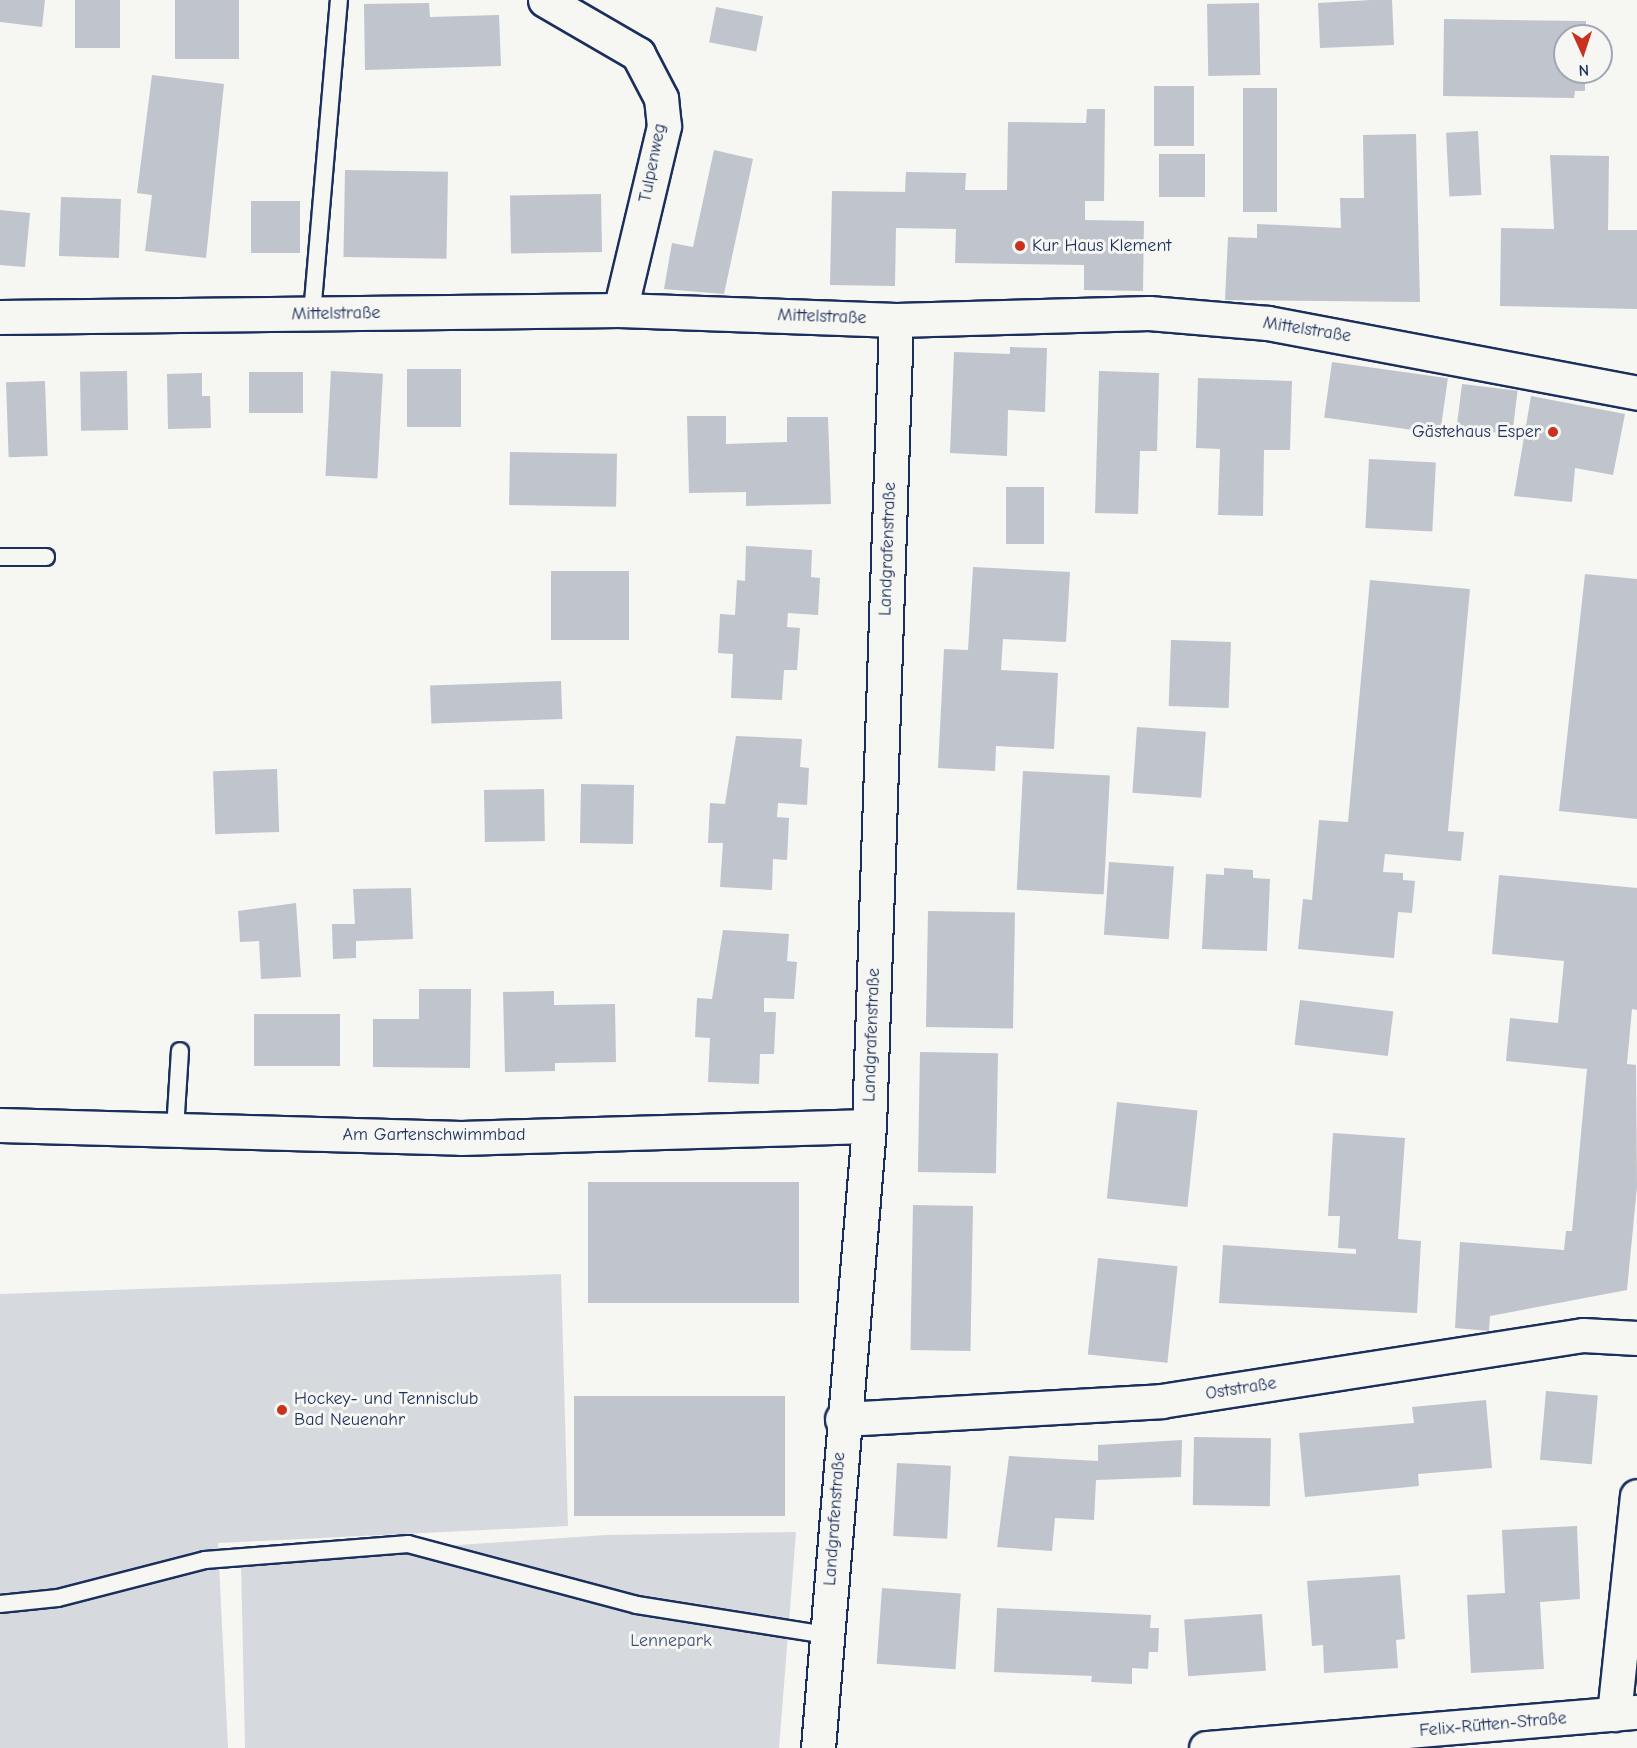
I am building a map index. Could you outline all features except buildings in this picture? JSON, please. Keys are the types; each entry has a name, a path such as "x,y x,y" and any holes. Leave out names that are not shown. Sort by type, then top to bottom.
{"street":[{"name":"Tulpenweg","path":"545,0 638,54 661,98 664,126 621,310"},
{"name":"Mittelstraße","path":"0,317 621,310 896,320 1149,313 1258,322 1637,393"},
{"name":"Landgrafenstraße","path":"818,1748 842,1419 869,1126 896,320"},
{"name":"Am Gartenschwimmbad","path":"0,1125 461,1138 869,1126"},
{"name":"Oststraße","path":"842,1419 1161,1401 1583,1335 1637,1338"},
{"path":"1626,1713 1637,1496"},
{"name":"Felix-Rütten-Straße","path":"1206,1748 1626,1713"}],"lane":[{"path":"312,314 339,0"},
{"path":"0,557 45,558"},
{"path":"175,1130 180,1051"},
{"path":"0,1604 57,1598 205,1560 408,1544 637,1605 826,1635"}],"green space":[{"name":"Hockey- und Tennisclub Bad Neuenahr","path":"561,1274 568,1526 218,1543 228,1748 0,1748 0,1294"},
{"name":"Lennepark","path":"796,1532 779,1748 245,1748 241,1560 606,1535"}],"place":[{"name":"Kur Haus Klement","path":"1020,246"},
{"name":"Gästehaus Esper","path":"1553,432"},
{"name":"Hockey- und Tennisclub Bad Neuenahr","path":"282,1410"}]}
